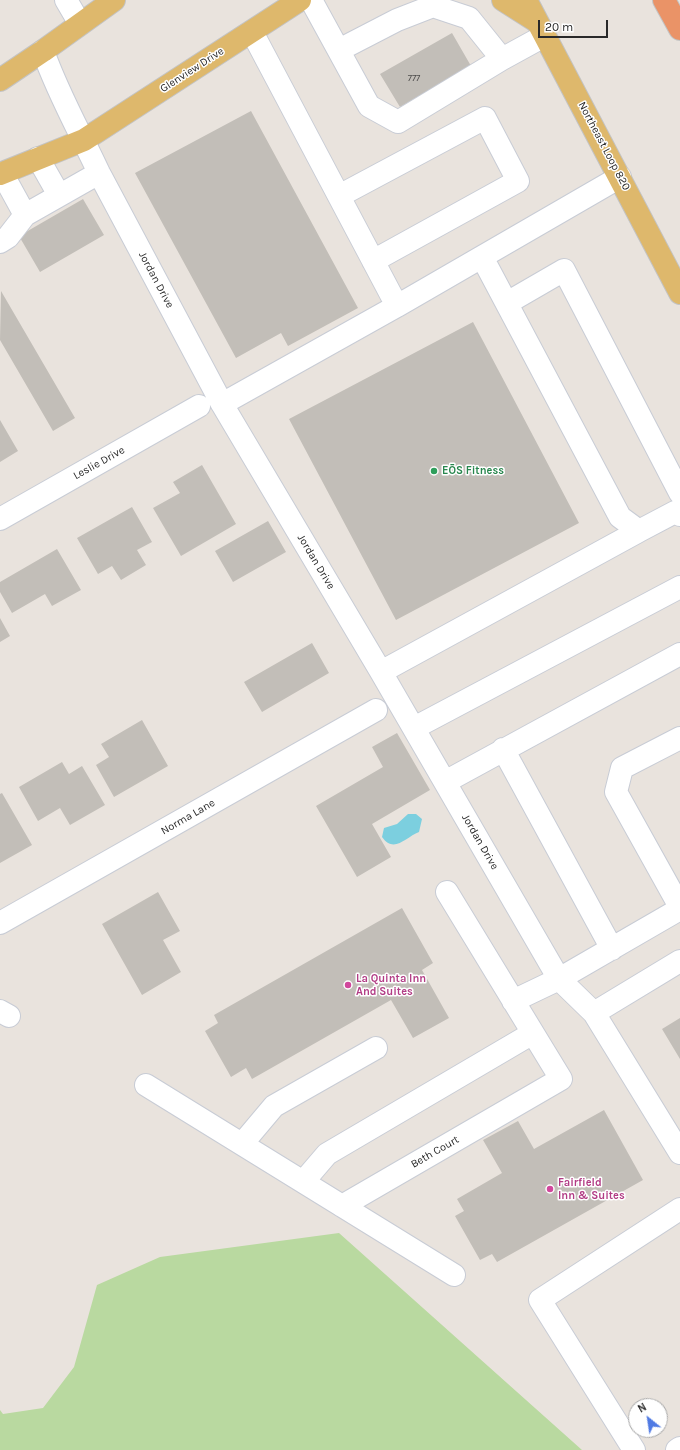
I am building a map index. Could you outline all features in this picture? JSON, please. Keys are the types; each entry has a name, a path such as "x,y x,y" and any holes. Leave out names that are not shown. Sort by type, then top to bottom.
{"highway":[{"path":"664,0 680,29"}],"main road":[{"path":"0,80 114,0"},
{"name":"Glenview Drive","path":"1,173 84,140 300,0"},
{"path":"503,0 540,29"},
{"name":"Northeast Loop 820","path":"526,0 680,293"},
{"path":"530,0 540,29"}],"street":[{"path":"66,0 80,24"},
{"path":"311,0 369,106 398,122 502,59 540,29"},
{"path":"339,50 397,20 433,6 469,18 502,59"},
{"path":"252,32 397,306"},
{"path":"43,51 59,93 84,140"},
{"path":"339,196 485,118 518,181 373,261"},
{"name":"Jordan Drive","path":"84,140 99,173 222,404 414,728 559,979 594,1013 680,1153"},
{"path":"38,158 59,195"},
{"path":"1,173 25,214"},
{"path":"0,242 8,237 25,214 99,173"},
{"path":"222,404 397,306 620,177"},
{"path":"482,257 620,517 639,531"},
{"path":"507,303 564,270 680,493"},
{"name":"Leslie Drive","path":"0,519 199,406"},
{"path":"381,672 675,512 680,515"},
{"path":"414,728 680,587"},
{"path":"445,782 503,749 680,654"},
{"name":"Norma Lane","path":"0,923 376,710"},
{"path":"513,1001 559,979 680,908 616,792 622,768 680,738"},
{"path":"503,749 612,949"},
{"path":"303,1182 327,1154 533,1033 447,892"},
{"path":"594,1013 680,961"},
{"name":"Beth Court","path":"342,1206 561,1079 533,1033"},
{"path":"242,1144 274,1106 376,1048"},
{"path":"146,1085 454,1275"},
{"path":"634,1450 540,1300 680,1209"}],"green space":[{"path":"339,1233 582,1450 0,1450 0,1410 3,1414 43,1408 74,1367 97,1285 160,1257"}],"water":[{"path":"408,814 416,814 422,819 419,832 400,843 391,844 387,842 382,837 384,828 397,824"}],"building":[{"path":"452,33 471,66 400,107 380,74"},
{"path":"251,111 358,308 288,346 281,333 236,358 135,173"},
{"path":"83,199 104,235 40,272 19,236"},
{"path":"1,291 75,418 53,431 0,340"},
{"name":"EŌS Fitness","path":"473,322 579,523 396,620 289,419"},
{"path":"0,420 18,451 0,462"},
{"path":"202,465 236,524 181,556 153,508 180,493 173,482"},
{"path":"132,507 152,542 137,550 146,565 121,580 112,566 98,574 77,538"},
{"path":"268,521 286,552 233,582 215,551"},
{"path":"57,549 81,590 52,606 45,594 12,613 0,592 0,582"},
{"path":"0,618 10,636 0,642"},
{"path":"312,643 329,673 262,712 244,682"},
{"path":"142,720 168,766 114,797 96,765 109,757 101,744"},
{"path":"397,733 430,790 372,824 391,857 357,877 316,806 383,767 372,747"},
{"path":"62,762 69,774 82,766 105,805 70,825 60,808 38,821 19,787"},
{"path":"2,793 32,845 0,863 0,794"},
{"path":"158,892 180,931 163,940 181,972 142,995 102,924"},
{"name":"La Quinta Inn And Suites","path":"402,908 433,963 422,970 449,1018 413,1038 391,1000 252,1079 246,1068 231,1077 205,1031 218,1023 214,1015"},
{"path":"680,1018 680,1059 662,1029"},
{"name":"Fairfield Inn & Suites","path":"604,1110 643,1180 497,1262 492,1254 480,1260 455,1216 464,1211 457,1199 502,1173 483,1140 518,1121 534,1149"}],"place":[{"name":"EŌS Fitness","path":"434,471"},
{"name":"La Quinta Inn And Suites","path":"348,985"},
{"name":"Fairfield Inn & Suites","path":"550,1189"}]}
